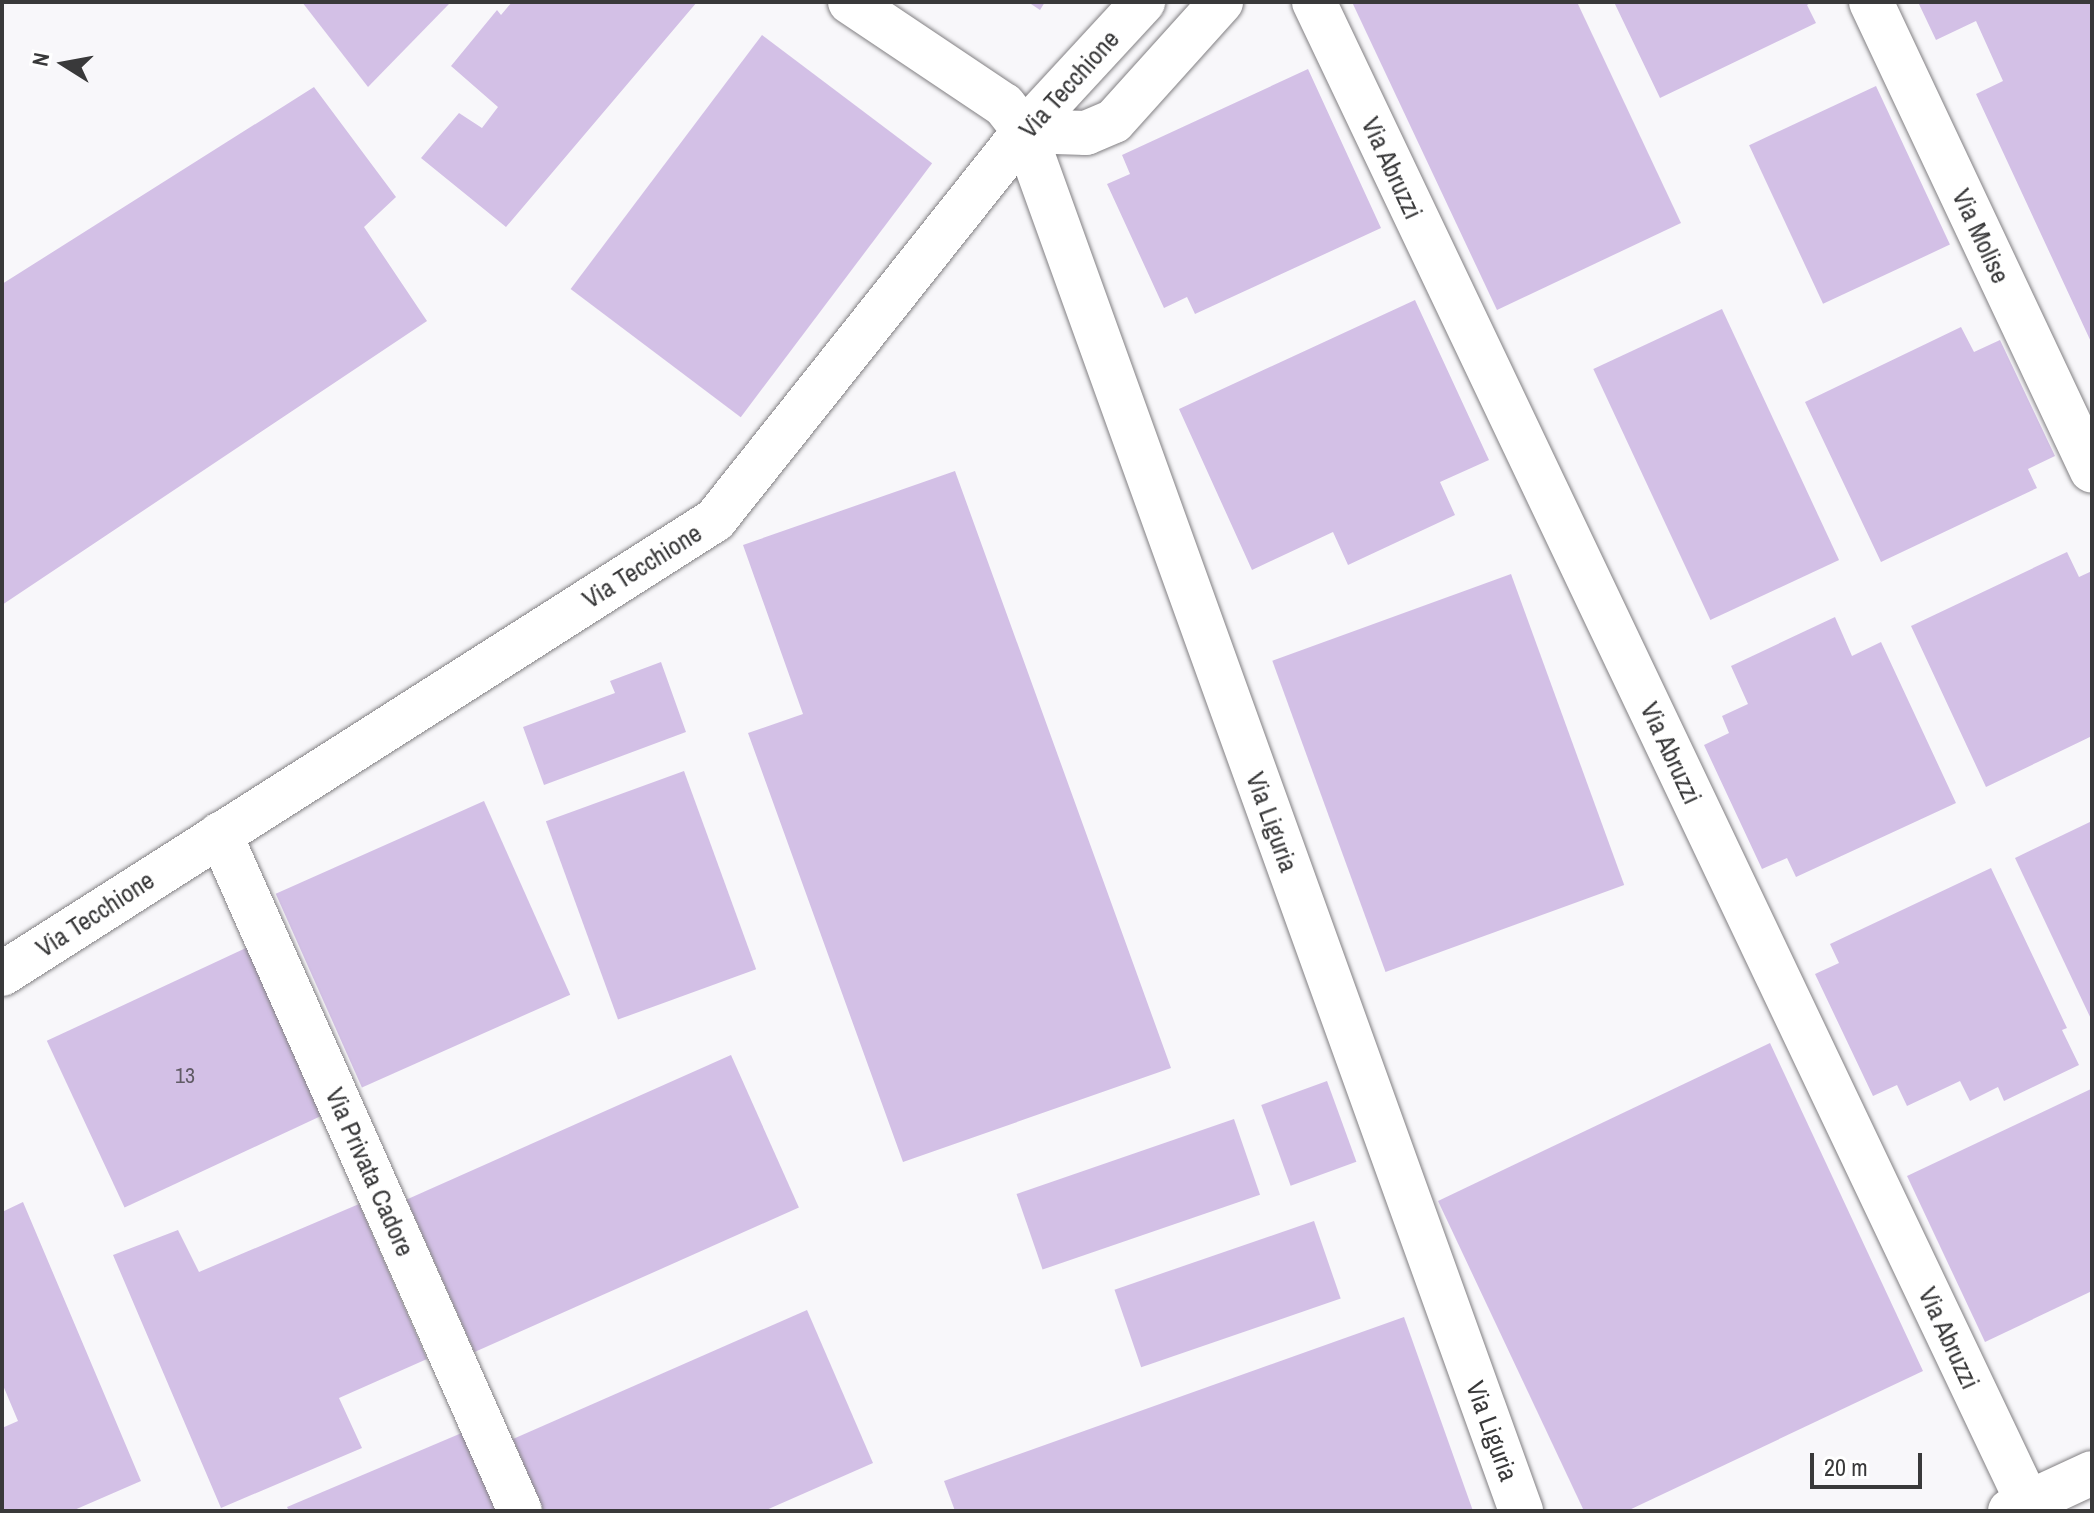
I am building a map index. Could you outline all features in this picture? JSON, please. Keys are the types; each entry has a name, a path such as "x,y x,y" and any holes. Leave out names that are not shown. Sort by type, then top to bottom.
{"street":[{"path":"850,2 1004,105 1024,131 1086,133 1114,121 1221,2"},
{"name":"Via Tecchione","path":"2,974 715,520 1024,131 1143,2"},
{"name":"Via Abruzzi","path":"1314,2 2019,1507"},
{"name":"Via Molise","path":"1871,2 2092,471"},
{"name":"Via Liguria","path":"1024,131 1521,1511"},
{"name":"Via Privata Cadore","path":"220,834 520,1511"},
{"path":"2019,1507 2092,1473"}],"building":[{"path":"302,2 448,2 449,4 368,87"},
{"path":"512,2 697,2 506,227 421,158 459,113 482,128 498,107 451,66 497,10 501,15"},
{"path":"1028,2 1045,2 1040,10"},
{"path":"1352,2 1577,2 1681,223 1497,310"},
{"path":"1614,2 1812,2 1807,5 1816,23 1660,98"},
{"path":"1918,2 2092,2 2092,344 1976,94 2003,81 1976,21 1936,40"},
{"path":"762,35 932,163 741,417 571,289"},
{"path":"1308,69 1381,228 1195,314 1187,297 1164,308 1107,184 1130,174 1122,155"},
{"path":"1876,86 1950,245 1823,304 1749,145"},
{"path":"314,87 396,197 364,227 427,321 2,605 2,284"},
{"path":"1415,300 1489,460 1440,482 1455,515 1348,565 1333,532 1252,570 1179,409"},
{"path":"1722,309 1839,560 1710,620 1593,369"},
{"path":"1961,327 1974,352 2000,340 2055,456 2028,469 2037,488 1881,562 1805,402"},
{"path":"955,471 1171,1068 903,1162 748,733 803,714 743,545"},
{"path":"2067,552 2079,577 2092,571 2092,736 1986,787 1911,626"},
{"path":"1511,574 1624,885 1386,972 1272,661"},
{"path":"1835,617 1852,656 1881,642 1956,803 1796,877 1787,858 1762,869 1704,745 1729,733 1722,716 1748,704 1731,666"},
{"path":"661,662 686,732 544,785 523,727 615,693 610,681"},
{"path":"684,771 756,969 618,1020 546,821"},
{"path":"484,801 570,995 362,1087 276,894"},
{"path":"2092,821 2092,1021 2015,858"},
{"path":"1991,868 2067,1028 2062,1030 2079,1065 2004,1101 1998,1087 1970,1101 1960,1081 1907,1106 1897,1085 1873,1096 1815,974 1839,963 1830,944"},
{"path":"248,947 326,1114 125,1208 47,1041"},
{"path":"1770,1043 1923,1371 1627,1511 1584,1511 1438,1201"},
{"path":"731,1055 799,1208 475,1352 407,1199"},
{"path":"1327,1081 1356,1162 1291,1186 1261,1105"},
{"path":"2091,1089 2092,1291 1985,1342 1907,1176"},
{"path":"1234,1119 1260,1195 1043,1270 1017,1194"},
{"path":"23,1202 141,1481 72,1511 2,1511 2,1428 18,1421 2,1383 2,1212"},
{"path":"359,1204 427,1359 339,1398 362,1448 221,1508 113,1255 178,1230 199,1272"},
{"path":"1314,1221 1341,1299 1141,1367 1114,1290"},
{"path":"807,1310 873,1463 764,1511 544,1511 513,1439"},
{"path":"1404,1317 1473,1511 955,1511 944,1481"},
{"path":"464,1432 500,1511 289,1511 287,1507"}]}
